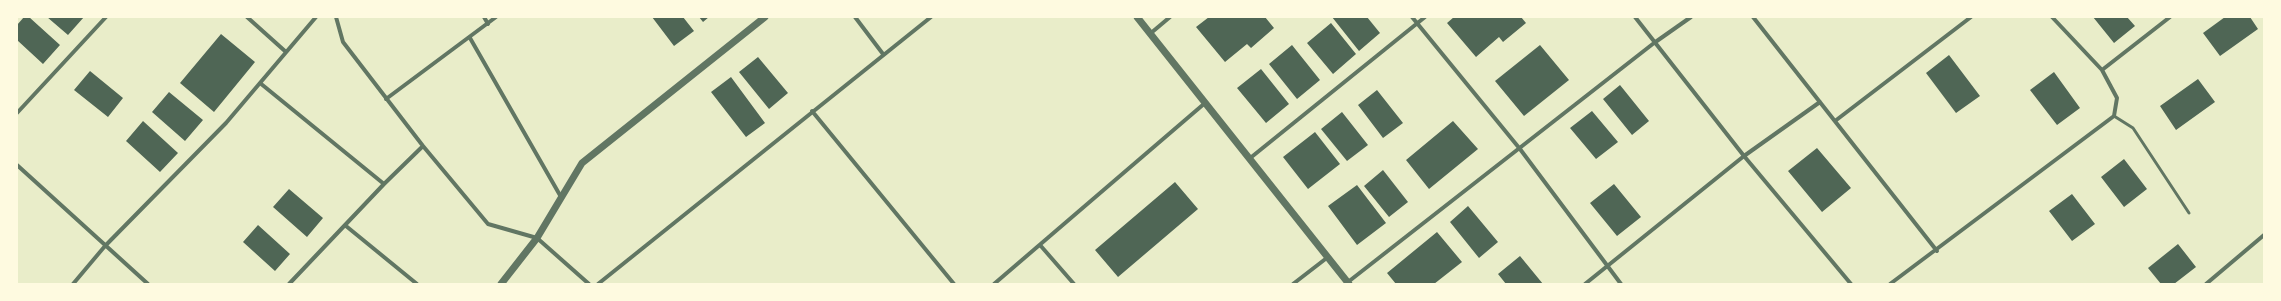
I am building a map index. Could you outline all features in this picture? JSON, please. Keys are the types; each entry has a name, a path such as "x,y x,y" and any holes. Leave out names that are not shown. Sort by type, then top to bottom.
{"street":[{"path":"17,113 106,17"},
{"path":"247,17 286,52"},
{"path":"73,284 105,246 226,123 316,17"},
{"path":"336,17 343,42 423,146 488,224 536,238 588,284"},
{"path":"484,17 488,24"},
{"path":"386,99 470,38 496,17"},
{"path":"501,284 536,238 562,198 582,163 765,17"},
{"path":"855,17 883,54"},
{"path":"598,284 931,17"},
{"path":"1137,17 1248,159 1348,283 1654,43 1691,17"},
{"path":"1151,33 1170,17"},
{"path":"1412,17 1520,149 1621,284"},
{"path":"1248,159 1425,17"},
{"path":"1635,17 1744,156 1851,284"},
{"path":"1753,17 1937,251"},
{"path":"1835,121 1972,17"},
{"path":"1890,284 1937,251 2114,116 2117,98 2102,70 2052,17"},
{"path":"2102,70 2170,17"},
{"path":"470,38 562,198"},
{"path":"260,83 384,184"},
{"path":"1585,284 1744,156 1820,102"},
{"path":"994,284 1205,103"},
{"path":"812,111 954,284"},
{"path":"289,284 346,226 384,184 423,146"},
{"path":"17,165 148,284"},
{"path":"346,226 417,284"},
{"path":"2206,284 2264,235"},
{"path":"1040,245 1074,284"},
{"path":"1293,284 1328,257"}],"lane":[{"path":"2114,116 2133,128 2189,213"}],"building":[{"path":"24,17 29,17 60,45 43,64 17,40 17,25"},
{"path":"47,17 84,17 68,35"},
{"path":"652,17 683,17 694,31 674,46"},
{"path":"699,17 709,17 703,22"},
{"path":"1209,17 1265,17 1274,28 1251,48 1247,44 1225,62 1196,27"},
{"path":"1332,17 1367,17 1380,33 1359,51"},
{"path":"1454,17 1521,17 1526,23 1503,42 1499,37 1476,57 1447,23"},
{"path":"2093,17 2127,17 2135,26 2114,43"},
{"path":"2225,17 2250,17 2258,29 2220,56 2203,33"},
{"path":"1331,23 1356,54 1333,74 1307,43"},
{"path":"221,34 255,62 214,112 180,83"},
{"path":"1292,45 1320,80 1297,99 1269,64"},
{"path":"1540,45 1569,80 1524,116 1495,81"},
{"path":"1949,55 1980,96 1956,113 1926,73"},
{"path":"758,57 788,93 769,109 739,72"},
{"path":"1261,69 1289,104 1266,123 1237,88"},
{"path":"90,71 123,98 108,117 74,90"},
{"path":"2054,72 2080,108 2057,125 2030,90"},
{"path":"731,77 765,123 746,137 711,92"},
{"path":"2198,79 2215,102 2176,130 2160,106"},
{"path":"1620,85 1649,121 1632,135 1603,99"},
{"path":"1377,90 1403,123 1383,138 1358,105"},
{"path":"169,92 203,120 185,141 152,112"},
{"path":"1592,111 1618,142 1596,159 1570,128"},
{"path":"1342,112 1368,145 1347,161 1321,129"},
{"path":"143,121 178,153 160,172 126,141"},
{"path":"1453,121 1478,149 1429,189 1406,160"},
{"path":"1315,132 1340,164 1308,189 1283,157"},
{"path":"1817,148 1851,188 1822,212 1788,171"},
{"path":"2124,159 2147,189 2124,207 2101,177"},
{"path":"1383,170 1408,202 1389,217 1364,186"},
{"path":"1175,182 1198,209 1118,277 1095,250"},
{"path":"1614,184 1641,217 1617,236 1590,203"},
{"path":"1357,185 1386,223 1357,245 1328,206"},
{"path":"289,189 323,218 307,237 273,207"},
{"path":"2072,194 2095,224 2072,241 2049,211"},
{"path":"1468,206 1498,242 1479,258 1450,222"},
{"path":"258,225 290,254 275,271 243,242"},
{"path":"1437,232 1462,262 1434,284 1396,284 1387,273"},
{"path":"2178,244 2196,267 2174,284 2161,284 2148,268"},
{"path":"1520,256 1543,284 1506,284 1498,274"}]}
